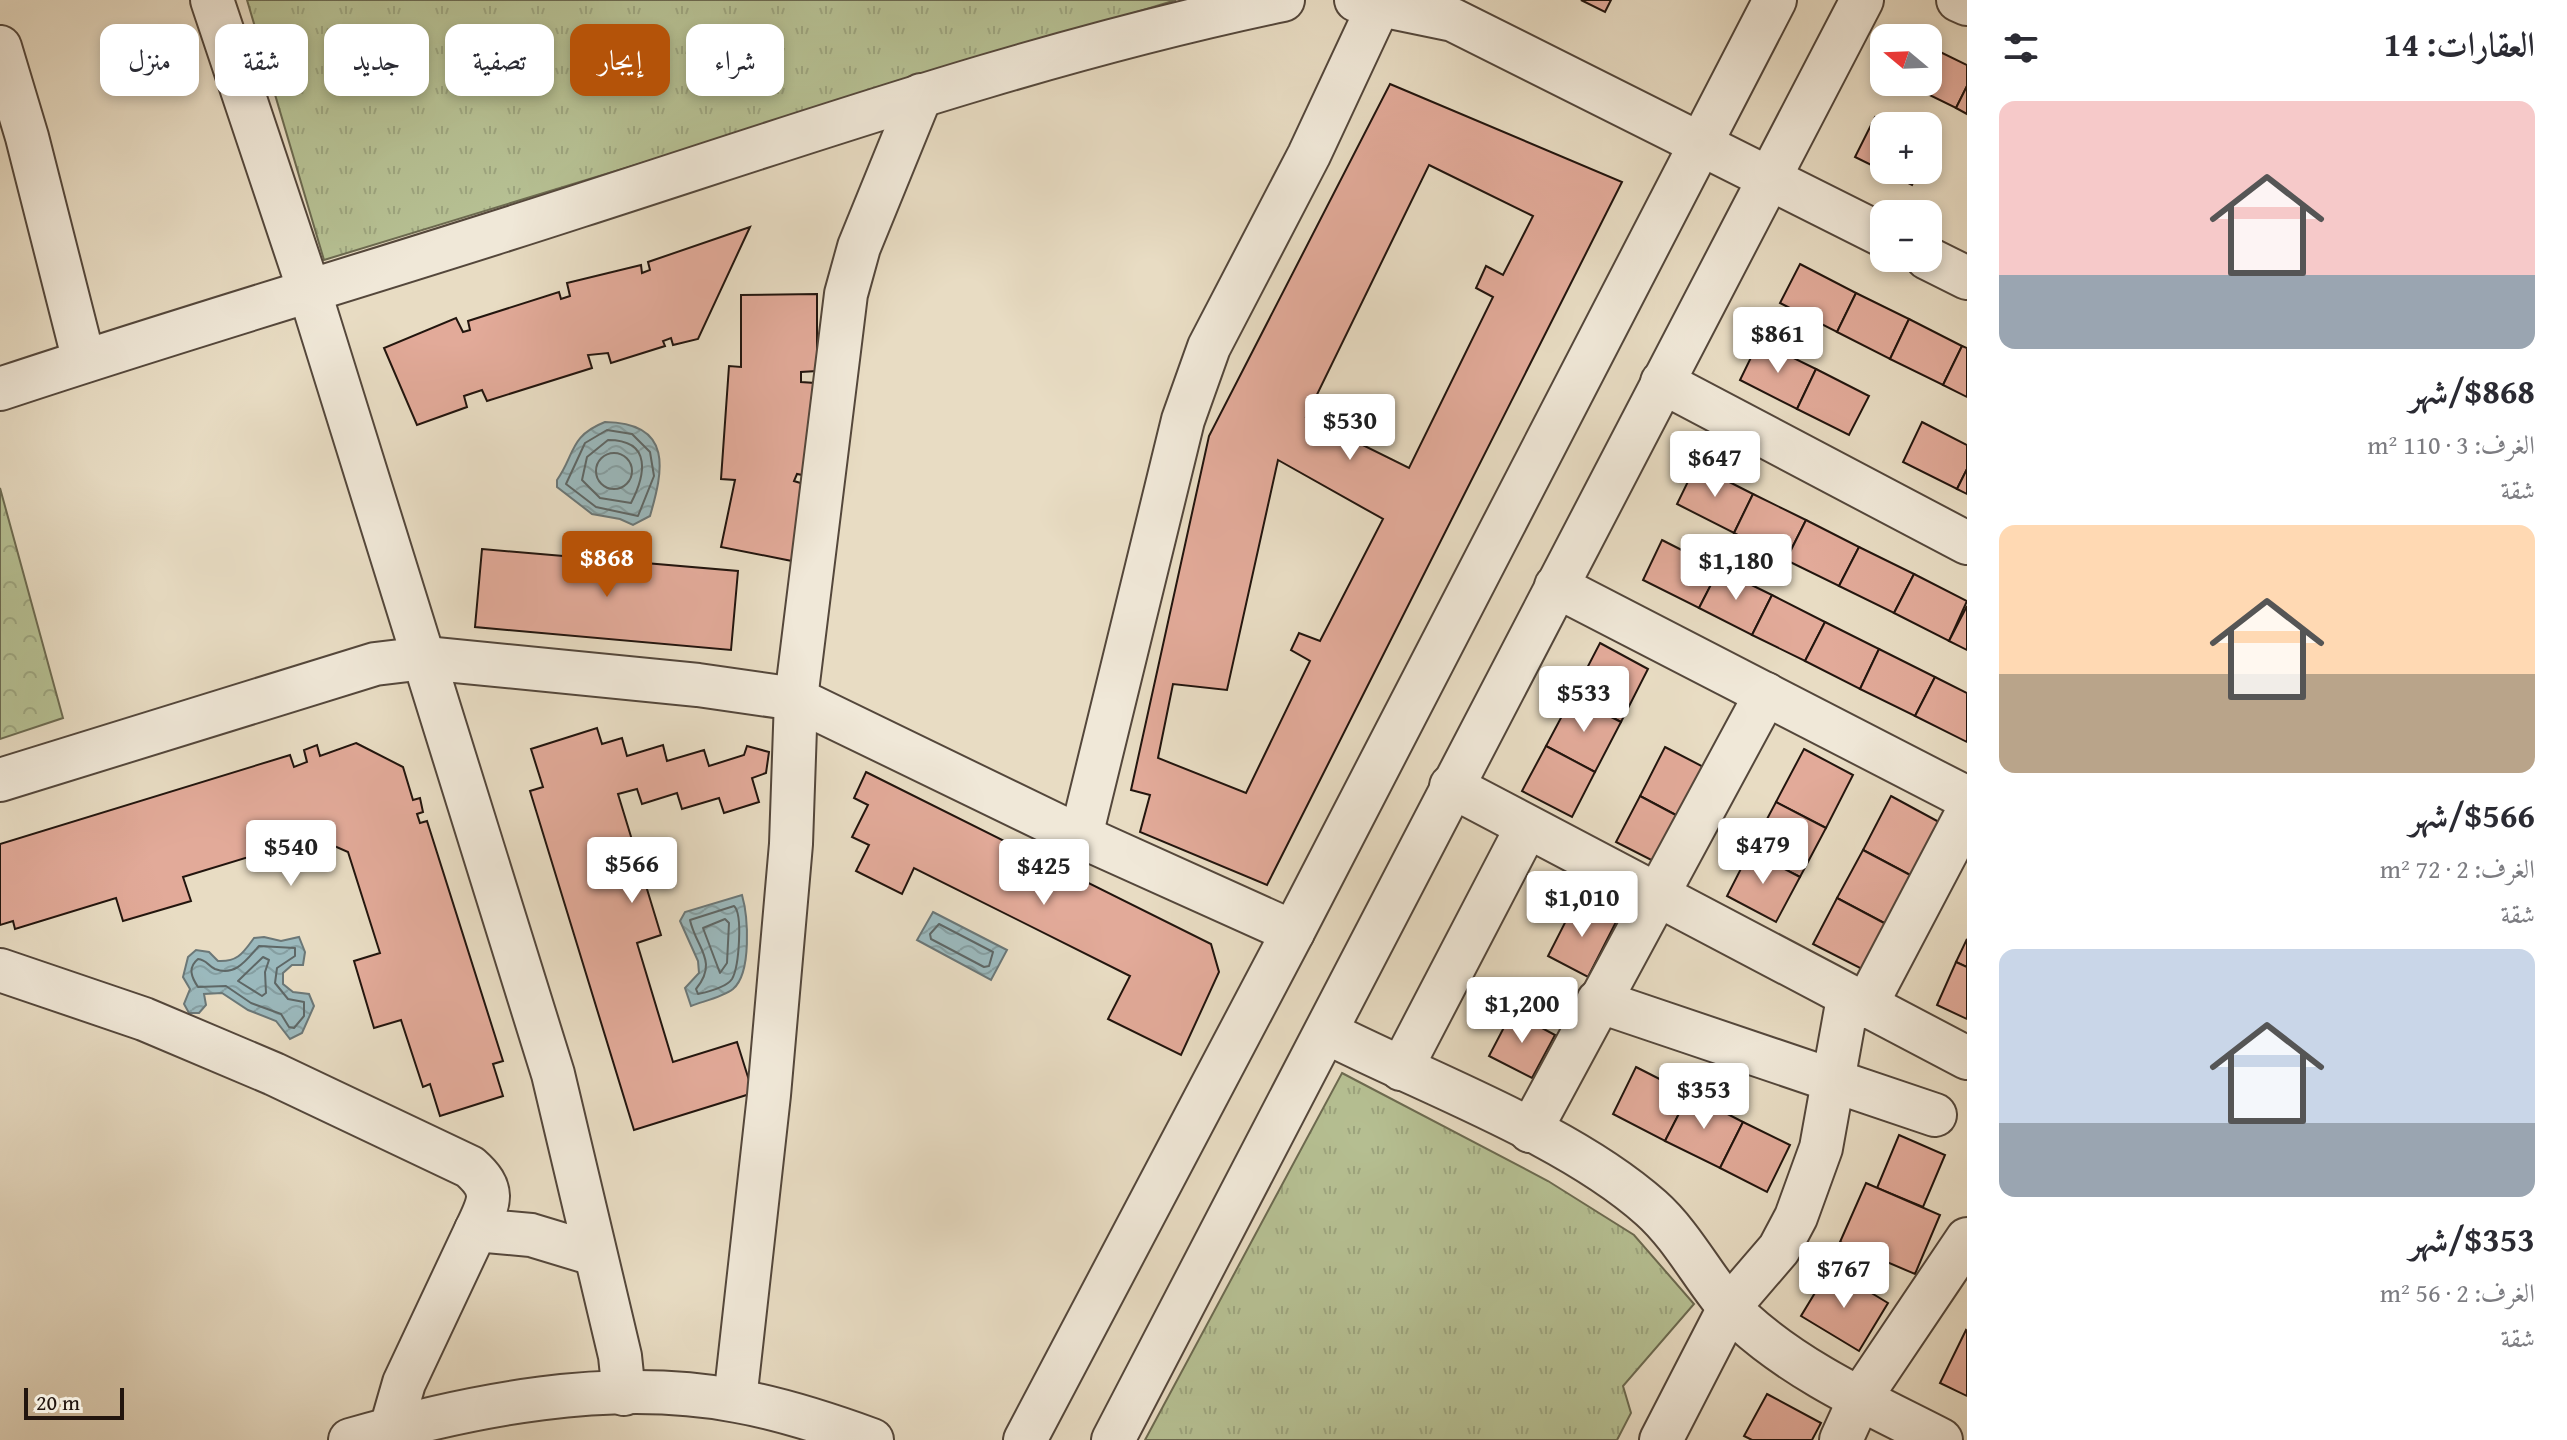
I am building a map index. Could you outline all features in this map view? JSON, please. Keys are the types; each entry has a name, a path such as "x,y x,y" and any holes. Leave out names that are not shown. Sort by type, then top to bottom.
{"street":[{"path":"212,0 310,293 553,1074 620,1356 624,1394"},
{"path":"0,389 310,293 921,95 1158,26 1283,0"},
{"path":"1025,1440 1293,932 1775,0"},
{"path":"1113,1440 1662,382 1773,177 1862,0"},
{"path":"1958,0 1967,4"},
{"path":"1081,836 1183,420 1209,347 1309,155 1367,2 1458,10 1701,143 1870,229"},
{"path":"0,47 14,141 84,361"},
{"path":"735,1400 772,1064 791,844 796,699 846,294 859,247 921,95"},
{"path":"1942,266 1967,278"},
{"path":"1662,382 1967,543"},
{"path":"1556,586 1967,798"},
{"path":"0,780 375,664 425,658 698,685 796,699 1081,836 1293,932"},
{"path":"1530,1131 1766,694"},
{"path":"1451,786 1856,1003 1967,1058"},
{"path":"1661,1440 1730,1306 1779,1249 1796,1217 1821,1148 1834,1083 1856,1003 1967,813"},
{"path":"1401,1069 1527,827"},
{"path":"0,970 144,1019 274,1074 470,1167 486,1181 489,1193 476,1230 404,1383 391,1428"},
{"path":"1598,1001 1935,1115"},
{"path":"1326,1032 1530,1131 1599,1171 1651,1209 1696,1258 1741,1320 1794,1360 1941,1440"},
{"path":"476,1230 531,1235 594,1254"},
{"path":"1841,1440 1860,1398 1967,1239"},
{"path":"350,1440 391,1428 532,1400 624,1394 735,1400 807,1417 872,1440"}],"green space":[{"path":"247,0 1176,0 324,260 275,96 308,96 308,24 254,24"},
{"path":"0,488 63,718 0,739"},
{"path":"1342,1073 1548,1181 1634,1235 1694,1304 1623,1386 1631,1413 1617,1440 1145,1440"}],"water":[{"path":"605,422 627,424 643,431 653,440 658,452 660,467 650,516 633,525 620,519 592,514 557,487 557,480 579,440 593,427"},
{"path":"742,895 747,944 739,981 724,994 691,1006 685,988 699,973 698,961 680,921 685,912"},
{"path":"933,912 1007,950 991,980 917,940"},
{"path":"299,937 305,952 303,965 292,965 283,973 283,984 293,992 309,994 314,1006 302,1033 290,1039 276,1021 248,1010 222,993 204,994 206,1005 199,1013 189,1013 184,1004 190,989 183,977 188,957 196,950 209,952 218,961 231,960 243,952 254,938 281,941"}],"building":[{"path":"1581,0 1611,0 1605,12"},
{"path":"1942,53 1967,65 1967,86 1956,108 1932,96 1942,96"},
{"path":"1390,84 1622,182 1267,885 1140,832 1150,795 1131,790 1209,436","holes":["1429,165 1533,216 1503,275 1486,266 1476,288 1493,297 1409,468 1306,417","1278,460 1383,519 1320,641 1299,633 1291,650 1310,661 1246,793 1158,758 1173,684 1227,690"]},
{"path":"1967,86 1967,114 1956,108"},
{"path":"1870,127 1870,164 1855,157"},
{"path":"750,227 698,339 673,345 671,338 663,341 665,346 611,363 608,353 588,355 592,368 487,401 482,390 464,396 467,407 417,425 384,348 456,318 463,332 470,330 468,321 559,292 561,299 570,296 567,283 641,265 642,273 650,270 648,262"},
{"path":"1800,264 1856,293 1837,332 1780,303"},
{"path":"1856,293 1909,319 1890,359 1837,332"},
{"path":"817,294 817,371 801,372 801,382 815,383 807,476 797,474 794,481 807,485 792,561 721,547 735,480 721,479 729,366 741,367 741,295"},
{"path":"1909,319 1962,346 1943,385 1890,359"},
{"path":"1759,341 1816,369 1797,409 1740,380"},
{"path":"1962,346 1967,348 1967,397 1943,385"},
{"path":"1816,369 1869,396 1849,435 1797,409"},
{"path":"1922,422 1967,445 1967,469 1957,489 1903,462"},
{"path":"1696,465 1753,494 1734,533 1677,504"},
{"path":"1967,469 1967,494 1957,489"},
{"path":"1753,494 1806,520 1786,560 1734,533"},
{"path":"1806,520 1859,547 1839,586 1786,560"},
{"path":"1662,540 1719,569 1699,608 1643,580"},
{"path":"1859,547 1914,574 1894,613 1839,586"},
{"path":"482,549 738,571 731,650 475,627"},
{"path":"1719,569 1772,595 1752,635 1699,608"},
{"path":"1914,574 1967,601 1949,641 1894,613"},
{"path":"1772,595 1825,622 1805,661 1752,635"},
{"path":"1967,606 1967,650 1949,641"},
{"path":"1825,622 1879,649 1860,689 1805,661"},
{"path":"1600,643 1648,669 1621,722 1572,697"},
{"path":"1879,649 1935,677 1915,716 1860,689"},
{"path":"1935,677 1967,693 1967,742 1915,716"},
{"path":"1572,697 1621,722 1595,772 1546,746"},
{"path":"597,728 602,744 622,738 627,756 663,745 667,761 704,750 709,766 744,755 747,746 769,752 766,773 752,778 759,802 724,813 719,798 682,809 677,793 642,804 637,789 618,794 661,935 637,943 673,1062 737,1042 753,1093 634,1130 530,791 543,787 531,749"},
{"path":"356,743 403,767 413,800 420,798 423,812 417,814 420,823 427,821 503,1061 493,1064 503,1096 440,1116 430,1084 423,1087 401,1020 374,1028 354,961 380,953 348,852 314,837 183,877 191,901 123,921 116,898 15,929 13,921 0,925 0,844 290,755 294,767 307,762 304,750 317,745 320,756"},
{"path":"1546,746 1595,772 1572,817 1522,791"},
{"path":"1665,747 1715,773 1689,822 1640,796"},
{"path":"1804,749 1853,775 1826,828 1776,802"},
{"path":"866,772 1211,944 1219,972 1181,1055 1108,1019 1130,976 914,868 902,894 856,871 869,845 852,837 868,805 854,798"},
{"path":"1640,796 1689,822 1665,867 1616,842"},
{"path":"1891,796 1939,822 1912,876 1863,850"},
{"path":"1776,802 1826,828 1800,877 1750,851"},
{"path":"1863,850 1912,876 1886,924 1837,898"},
{"path":"1750,851 1800,877 1776,922 1727,896"},
{"path":"1837,898 1886,924 1862,969 1813,944"},
{"path":"1576,901 1616,922 1588,977 1548,956"},
{"path":"1967,939 1967,967 1956,962"},
{"path":"1956,962 1967,967 1967,1019 1937,1005"},
{"path":"1512,1012 1555,1035 1532,1078 1489,1056"},
{"path":"1636,1067 1689,1094 1665,1141 1613,1114"},
{"path":"1689,1094 1743,1122 1720,1168 1665,1141"},
{"path":"1743,1122 1790,1145 1767,1192 1720,1168"},
{"path":"1899,1135 1945,1155 1923,1207 1877,1188"},
{"path":"1866,1183 1940,1215 1915,1274 1840,1242"},
{"path":"1830,1268 1888,1303 1859,1351 1801,1316"},
{"path":"1967,1331 1967,1396 1940,1383"},
{"path":"1767,1394 1821,1423 1812,1440 1752,1440 1744,1436"}]}
